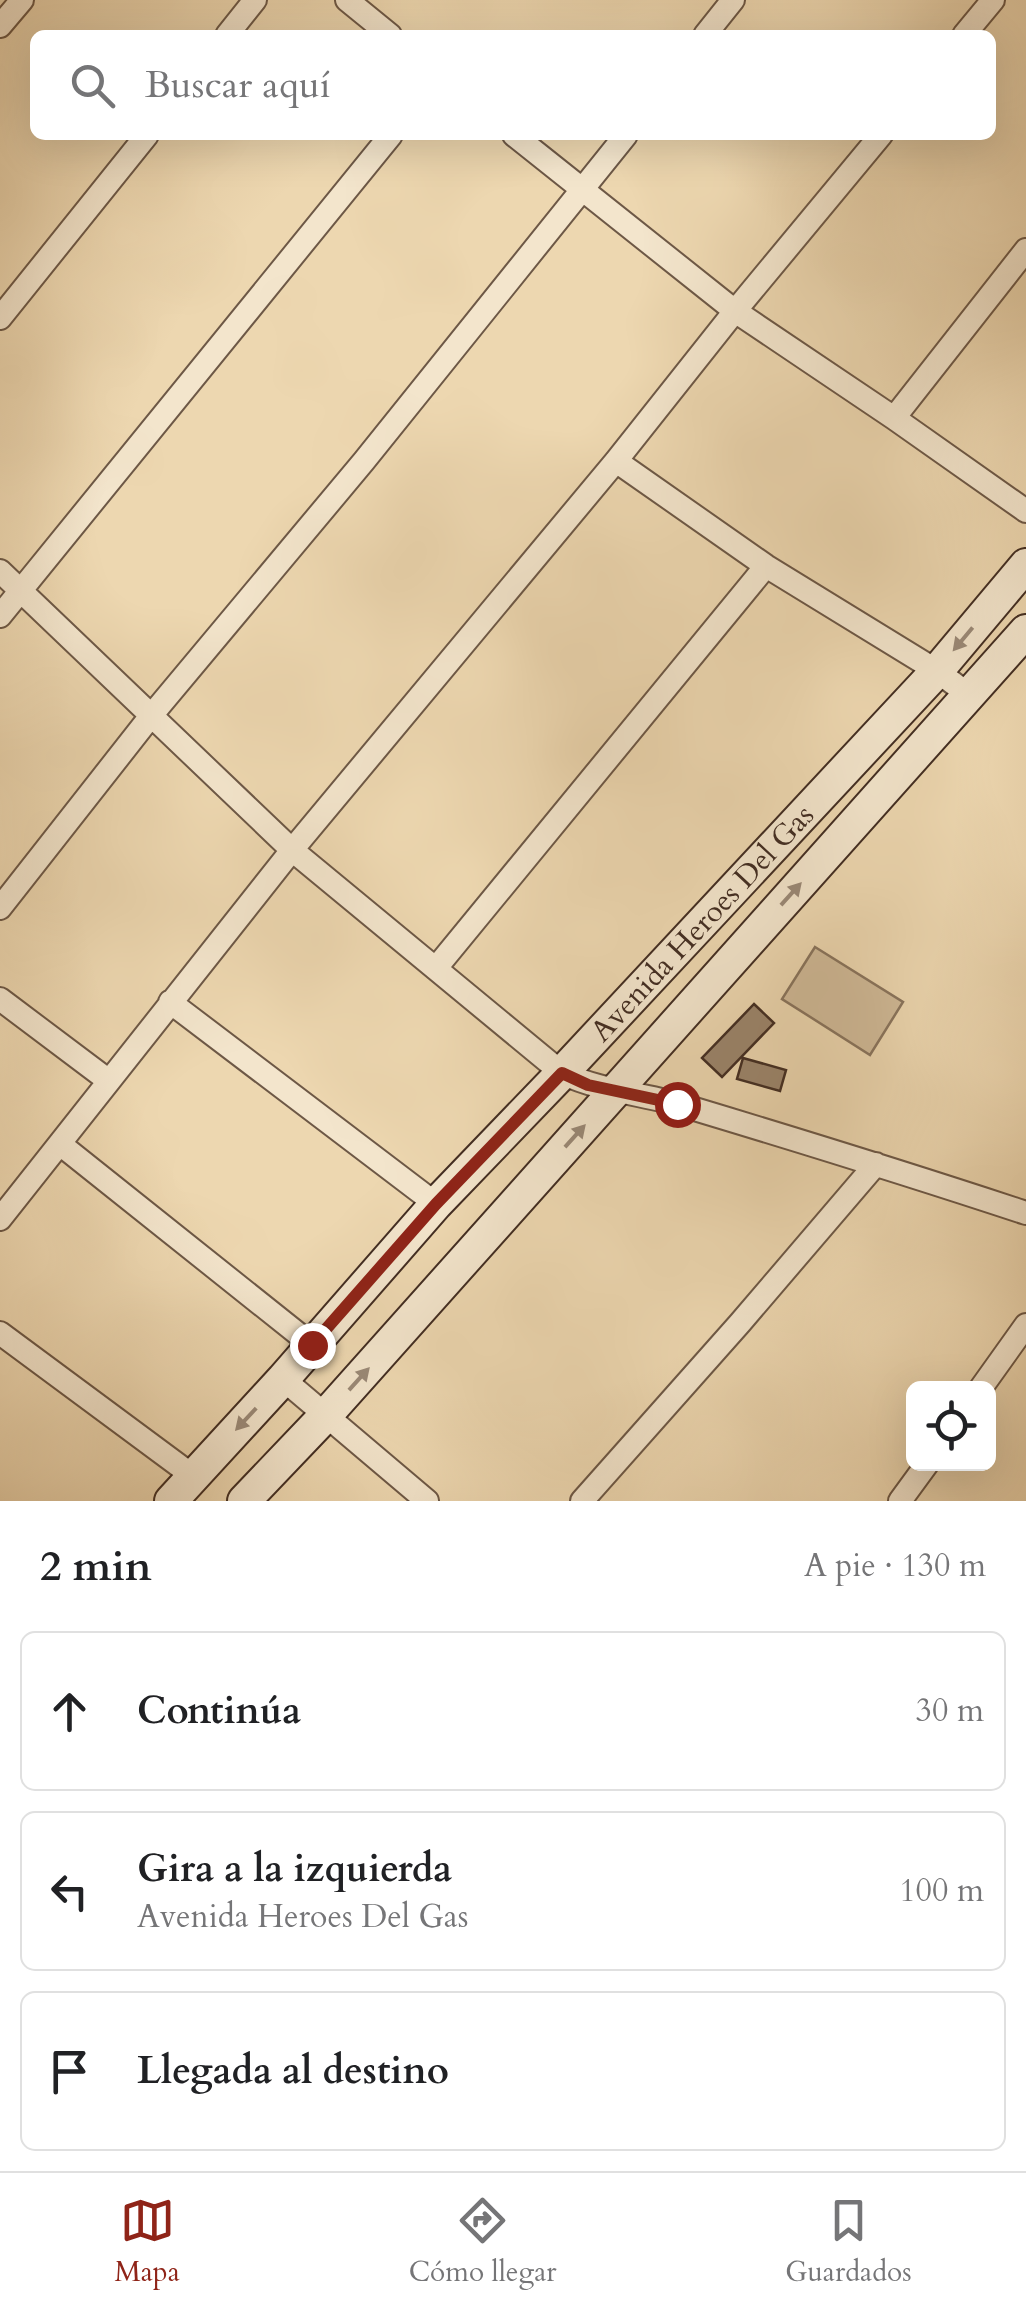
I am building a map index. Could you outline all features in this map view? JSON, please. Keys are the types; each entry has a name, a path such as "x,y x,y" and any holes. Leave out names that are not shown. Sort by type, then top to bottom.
{"street":[{"path":"0,26 22,0"},
{"path":"231,30 256,0"},
{"path":"348,0 384,30"},
{"path":"709,30 733,0"},
{"path":"968,30 993,0"},
{"path":"0,318 143,140"},
{"path":"0,616 387,140"},
{"path":"520,140 735,311 1026,511"},
{"path":"0,908 150,717 352,476 622,140"},
{"path":"0,1219 292,850 616,462 877,140"},
{"path":"894,418 1026,250"},
{"path":"616,462 766,566 936,671 968,696"},
{"name":"Avenida Heroes Del Gas","path":"182,1489 436,1204 936,671 1026,565"},
{"path":"436,968 766,566"},
{"path":"0,571 292,850 562,1073 588,1085 677,1104 1026,1213"},
{"name":"Avenida Heroes Del Gas","path":"244,1501 326,1415 1026,630"},
{"path":"0,999 109,1080"},
{"path":"170,1002 436,1204"},
{"path":"60,1144 312,1345"},
{"path":"582,1501 876,1164"},
{"path":"985,1381 1026,1325"},
{"path":"0,1333 182,1489"},
{"path":"283,1379 427,1501"},
{"path":"900,1501 922,1471"}],"shaded area":[{"path":"815,947 903,1002 870,1055 782,999"}],"building":[{"path":"754,1004 774,1023 722,1077 702,1058"},
{"path":"743,1058 786,1070 780,1091 737,1079"}],"route":[{"path":"312,1345 436,1204 562,1073 588,1085 677,1104"}]}
